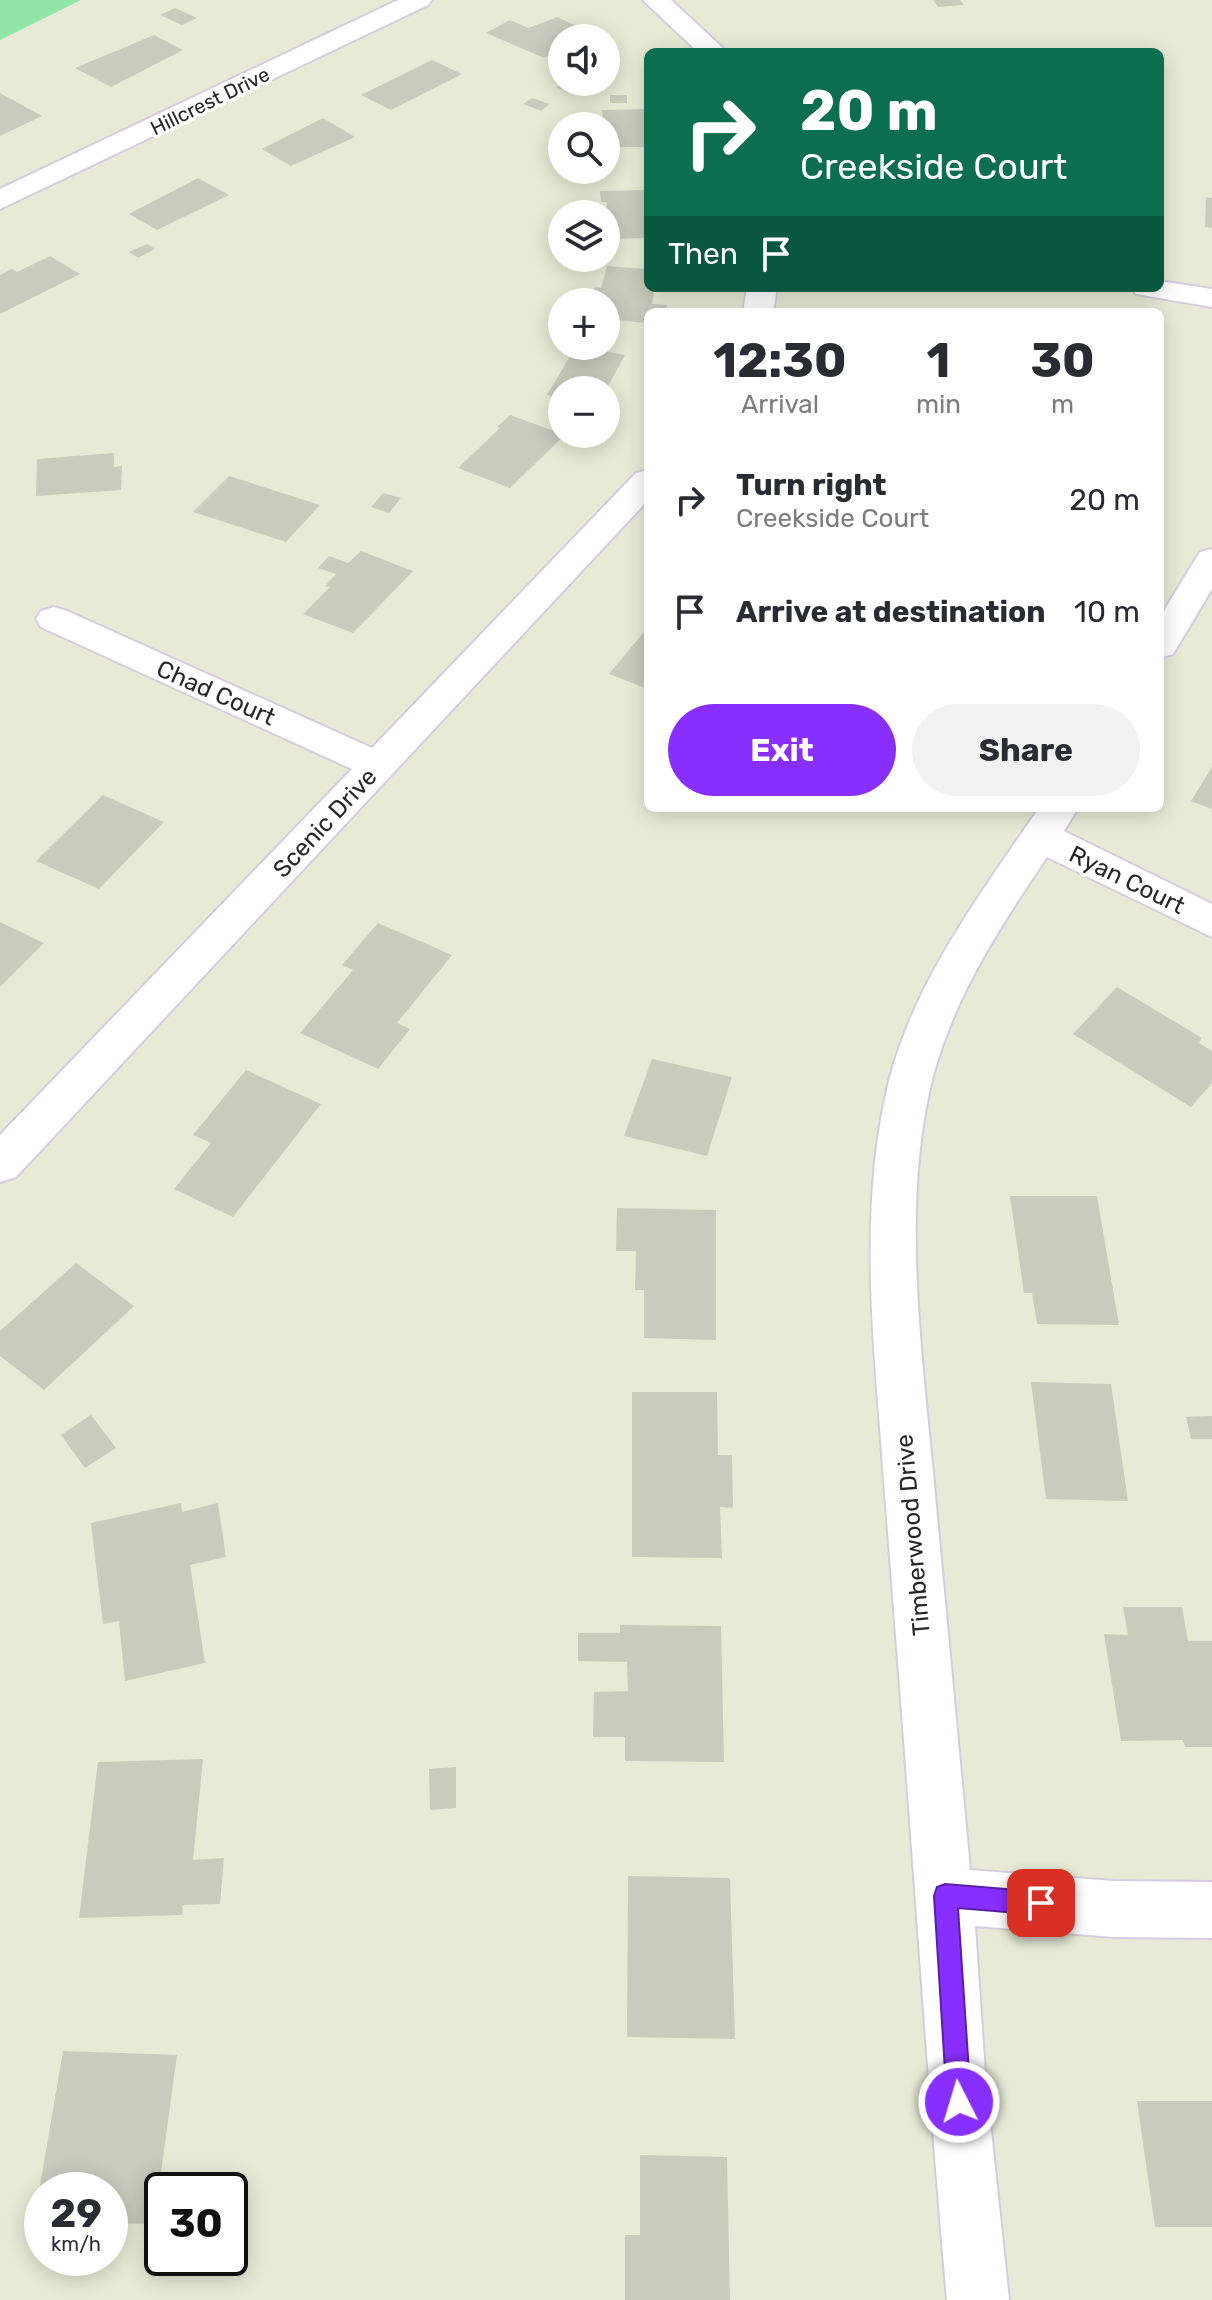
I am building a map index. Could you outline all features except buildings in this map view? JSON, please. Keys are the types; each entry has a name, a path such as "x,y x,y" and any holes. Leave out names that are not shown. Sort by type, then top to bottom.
{"street":[{"name":"Hillcrest Drive","path":"0,200 419,0"},
{"path":"656,0 710,48"},
{"path":"1164,291 1212,298"},
{"name":"Scenic Drive","path":"0,1164 644,484"},
{"path":"1164,639 1212,560"},
{"name":"Chad Court","path":"54,619 379,766"},
{"name":"Ryan Court","path":"1050,823 1212,922"},
{"name":"Timberwood Drive","path":"978,2300 956,2073 945,1896 897,1348 893,1250 898,1159 912,1076 940,1002 973,936 1050,823"},
{"path":"945,1896 1114,1909 1212,1910"}],"green space":[{"path":"0,0 81,0 0,40"}],"route":[{"path":"959,2102 945,1896 1041,1903"}]}
